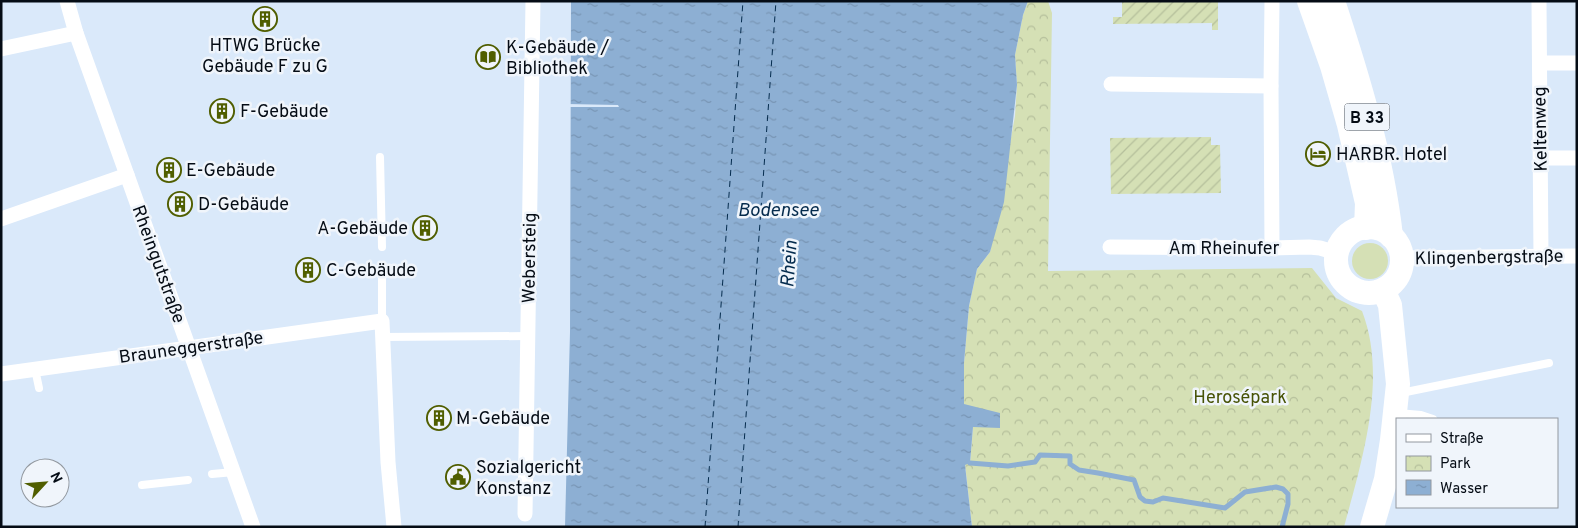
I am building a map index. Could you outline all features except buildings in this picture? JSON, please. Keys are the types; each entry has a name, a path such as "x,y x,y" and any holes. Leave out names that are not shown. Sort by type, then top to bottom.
{"main road":[{"name":"B 33","path":"1309,1 1332,66 1349,125 1367,203 1366,228"},
{"name":"B 33","path":"1332,1 1350,55 1374,141 1388,207 1391,236"},
{"path":"1366,228 1383,231 1391,236 1400,249 1402,258 1400,272 1396,279 1383,290 1376,293 1359,292 1345,283 1337,269 1337,253 1340,245 1351,233 1366,228"},
{"path":"1372,527 1386,479 1396,403 1396,360 1390,305 1383,290"}],"street":[{"name":"Rheingutstraße","path":"67,1 76,33 253,527"},
{"name":"Webersteig","path":"525,514 533,1"},
{"path":"1272,1 1272,248"},
{"name":"Keltenweg","path":"1539,2 1541,256"},
{"path":"1,49 76,33"},
{"path":"1540,63 1577,63"},
{"path":"1111,84 1271,86"},
{"path":"1540,158 1577,158"},
{"path":"1,219 127,175"},
{"name":"Am Rheinufer","path":"1110,247 1320,248 1337,253"},
{"name":"Klingenbergstraße","path":"1402,258 1577,256"},
{"path":"382,321 388,462 394,527"},
{"name":"Brauneggerstraße","path":"1,374 382,321"}],"lane":[{"path":"1532,1 1539,2"},
{"path":"380,157 382,247"},
{"path":"1273,226 1278,220 1278,159"},
{"path":"382,265 382,321"},
{"path":"382,337 528,336"},
{"path":"1396,403 1548,363"},
{"path":"35,369 39,388"},
{"path":"1396,403 1430,418"},
{"path":"212,474 234,472"},
{"path":"142,485 188,480"}],"green space":[{"name":"Herosépark","path":"1028,1 1048,1 1052,13 1048,271 1312,268 1336,298 1362,311 1369,337 1373,364 1370,419 1344,527 972,527 965,464 970,463 973,427 964,404 964,363 969,306 977,269 990,252 1015,116 1017,85 1015,55 1023,15"},
{"path":"1122,1 1218,1 1218,30 1212,30 1212,23 1113,24 1113,17 1122,17"},
{"path":"1211,137 1211,145 1220,145 1221,193 1111,194 1110,138"},
{"path":"1370,243 1382,249 1388,261 1382,273 1370,279 1358,273 1352,261 1358,249"}],"water":[{"name":"Bodensee","path":"571,1 1028,1 1023,15 1015,55 1017,85 1004,202 990,252 977,269 969,306 964,363 964,404 1000,413 1000,428 973,427 970,463 965,465 972,527 565,527 570,332"}],"pier":[{"path":"567,104 618,105 619,107 567,107"}],"waterway":[{"path":"970,463 1008,466 1035,462 1040,455 1070,456 1070,464 1079,470 1134,480 1140,497 1145,501 1153,502 1163,498 1225,508 1245,492 1276,487 1283,489 1288,494 1288,504 1282,527"}],"ferry route":[{"path":"705,527 743,1"},
{"path":"738,527 776,1"}],"place":[{"name":"HTWG Brücke Gebäude F zu G","path":"265,19"},
{"name":"K-Gebäude / Bibliothek","path":"488,57"},
{"name":"F-Gebäude","path":"222,111"},
{"name":"HARBR. Hotel","path":"1318,154"},
{"name":"E-Gebäude","path":"169,170"},
{"name":"D-Gebäude","path":"180,204"},
{"name":"A-Gebäude","path":"425,228"},
{"name":"C-Gebäude","path":"308,270"},
{"name":"M-Gebäude","path":"439,418"},
{"name":"Sozialgericht Konstanz","path":"458,477"}],"water label":[{"name":"Rhein","path":"788,264"}]}
